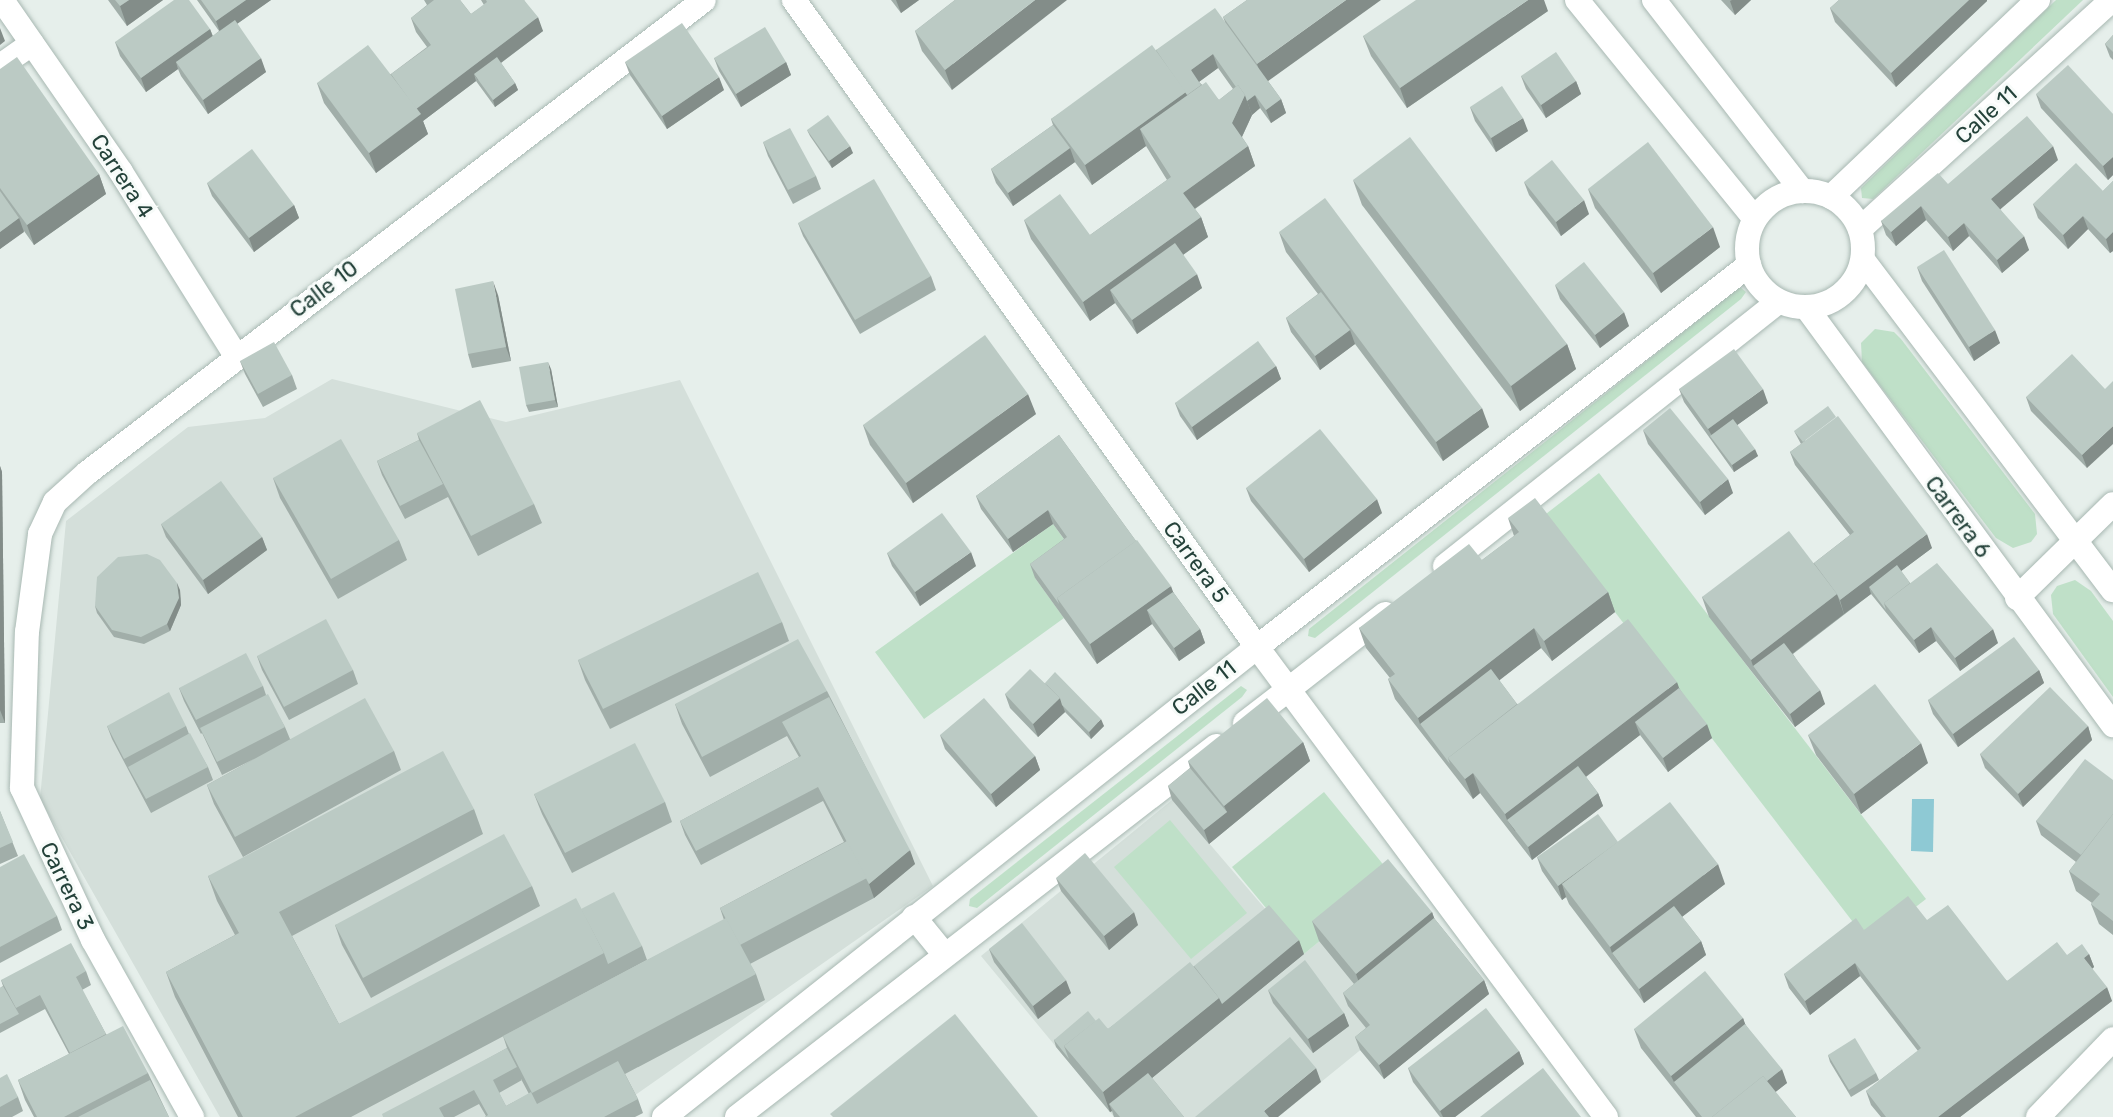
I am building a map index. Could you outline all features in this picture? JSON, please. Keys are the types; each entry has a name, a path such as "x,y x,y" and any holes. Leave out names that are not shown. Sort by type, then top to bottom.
{"street":[{"name":"Carrera 4","path":"2,0 121,172 236,356"},
{"name":"Calle 10","path":"27,632 40,534 55,502 236,356 704,0"},
{"name":"Carrera 5","path":"794,0 1257,647 1606,1117"},
{"path":"1577,0 1755,219"},
{"path":"1654,0 1802,191"},
{"path":"1831,197 2038,0"},
{"name":"Calle 11","path":"1860,229 2112,0"},
{"path":"0,66 32,44"},
{"path":"1863,260 1849,288 1822,305 1806,307 1779,301 1760,287 1749,265 1747,242 1755,219 1767,205 1802,191 1831,197 1860,229 1863,260 2113,590"},
{"name":"Calle 11","path":"664,1117 1257,647 1749,265"},
{"path":"1424,583 1779,301"},
{"name":"Carrera 6","path":"1806,307 2113,725"},
{"path":"2017,598 2113,504"},
{"path":"737,1117 1399,602"},
{"name":"Carrera 3","path":"27,632 22,788 93,940 192,1117"},
{"path":"914,917 945,955"},
{"path":"2038,1117 2113,1039"}],"shaded area":[{"path":"332,379 506,422 680,380 933,886 604,1117 220,1117 40,799 66,521 188,427 265,418"},
{"path":"1172,800 1304,954 1395,879 1465,965 1278,1117 1114,1117 981,956"}],"green space":[{"path":"2056,0 2083,0 1873,199 1862,198 1861,188"},
{"path":"1740,287 1746,292 1741,299 1315,638 1308,636 1309,629"},
{"path":"1875,329 1894,332 1901,339 2035,514 2037,534 2031,542 2013,548 1996,538 1862,362 1861,343"},
{"path":"1599,473 1926,899 1869,943 1542,517"},
{"path":"1053,524 1072,550 1035,578 1064,618 924,719 875,652"},
{"path":"2075,580 2091,591 2113,621 2113,697 2053,614 2051,595 2057,586"},
{"path":"1241,686 1247,690 1242,697 977,908 969,906 970,899"},
{"path":"1324,792 1395,879 1304,954 1232,867"},
{"path":"1170,820 1247,913 1191,959 1114,867"}],"water":[{"path":"1912,799 1934,799 1933,852 1911,851"}],"building":[{"path":"115,0 129,0 120,6"},
{"path":"174,0 189,0 210,29 141,78 115,42"},
{"path":"201,0 246,0 216,21"},
{"path":"434,0 460,0 471,14 486,0 524,0 538,17 416,109 391,74 431,45 411,18"},
{"path":"955,0 1035,0 945,70 915,31"},
{"path":"1247,0 1346,0 1257,64 1223,17"},
{"path":"1416,0 1528,0 1400,88 1363,36"},
{"path":"1839,0 1969,0 1891,73 1830,8"},
{"path":"1215,8 1281,99 1266,110 1255,95 1247,101 1213,54 1191,70 1201,85 1187,95 1156,50"},
{"path":"235,20 261,58 203,100 176,62"},
{"path":"682,23 719,77 662,116 625,62"},
{"path":"765,27 786,62 736,94 714,58"},
{"path":"2113,35 2113,52 2105,44"},
{"path":"368,45 421,114 369,153 317,83"},
{"path":"1152,45 1186,92 1085,165 1051,119"},
{"path":"1556,52 1576,81 1541,105 1521,76"},
{"path":"17,57 99,174 27,225 0,188 0,69"},
{"path":"497,57 515,83 493,100 474,74"},
{"path":"2068,65 2113,114 2113,157 2103,166 2036,94"},
{"path":"1206,82 1219,100 1238,85 1245,95 1232,123 1248,146 1183,193 1201,217 1083,302 1024,220 1060,194 1090,235 1171,177 1140,129"},
{"path":"1502,86 1523,118 1491,138 1470,107"},
{"path":"828,115 850,146 829,161 807,130"},
{"path":"2027,116 2053,146 1991,199 2024,236 1997,260 1964,223 1948,237 1921,206 1891,232 1881,221 1938,173 1948,184"},
{"path":"1053,125 1070,148 1008,193 991,169"},
{"path":"790,128 816,176 788,190 763,142"},
{"path":"1410,137 1567,344 1511,386 1353,180"},
{"path":"1648,142 1713,227 1653,273 1588,189"},
{"path":"252,149 294,205 249,238 207,183"},
{"path":"1552,160 1584,200 1556,222 1524,182"},
{"path":"2076,163 2103,191 2113,181 2113,232 2106,239 2083,216 2063,235 2033,204"},
{"path":"874,179 931,276 855,320 798,223"},
{"path":"0,191 19,218 0,232"},
{"path":"1325,198 1482,408 1436,442 1279,232"},
{"path":"1175,243 1197,274 1132,320 1110,290"},
{"path":"1944,250 1995,330 1969,347 1917,267"},
{"path":"1584,262 1624,312 1595,335 1555,285"},
{"path":"493,281 506,347 468,354 455,289"},
{"path":"1321,292 1350,330 1315,356 1286,318"},
{"path":"985,335 1028,394 906,483 863,425"},
{"path":"1258,341 1276,366 1192,427 1175,403"},
{"path":"274,342 292,375 258,394 240,361"},
{"path":"1734,349 1763,389 1708,429 1679,389"},
{"path":"2072,354 2105,389 2113,381 2113,426 2082,455 2026,397"},
{"path":"548,362 555,400 526,405 519,367"},
{"path":"480,400 534,504 471,536 417,433"},
{"path":"1828,406 1836,417 1803,442 1794,431"},
{"path":"1670,408 1728,479 1700,502 1643,430"},
{"path":"1838,416 1927,534 1840,600 1814,563 1854,532 1790,452"},
{"path":"1733,419 1755,449 1732,465 1710,436"},
{"path":"1320,429 1377,499 1304,559 1246,488"},
{"path":"1059,435 1136,541 1057,598 1059,604 1030,564 1067,537 1048,510 1008,539 976,496"},
{"path":"341,439 399,540 331,579 273,478"},
{"path":"419,440 443,484 400,506 377,461"},
{"path":"221,481 262,537 203,580 161,524"},
{"path":"1535,498 1608,592 1544,641 1534,628 1418,718 1388,679 1395,674 1359,628 1469,544 1482,560 1519,532 1508,518"},
{"path":"942,513 971,552 915,592 887,553"},
{"path":"1789,531 1837,594 1751,660 1702,597"},
{"path":"1137,540 1171,586 1090,644 1057,598"},
{"path":"147,554 160,560 177,583 179,598 167,624 141,637 112,630 95,606 97,577 118,557"},
{"path":"1937,563 1993,629 1955,658 1931,627 1914,640 1884,603"},
{"path":"1897,565 1910,583 1884,603 1886,610 1869,587"},
{"path":"758,572 782,622 603,709 578,660"},
{"path":"1173,592 1200,629 1174,648 1147,610"},
{"path":"326,619 353,670 284,707 257,656"},
{"path":"1628,619 1677,682 1505,814 1473,773 1465,779 1448,758"},
{"path":"2014,637 2039,670 1953,734 1928,700"},
{"path":"798,639 827,691 702,757 675,704"},
{"path":"1784,643 1820,690 1790,714 1753,666"},
{"path":"246,653 263,686 196,720 179,688"},
{"path":"1030,669 1060,698 1033,724 1005,694"},
{"path":"1491,669 1517,704 1448,758 1450,764 1420,724"},
{"path":"1055,672 1101,719 1089,732 1045,683"},
{"path":"1875,684 1921,743 1854,794 1808,735"},
{"path":"2050,687 2088,726 2018,794 1980,754"},
{"path":"1679,688 1707,724 1663,758 1635,722"},
{"path":"169,692 186,726 124,759 107,726"},
{"path":"268,694 285,727 217,762 200,728"},
{"path":"829,697 910,850 869,884 818,787 696,851 680,821 801,756 782,722"},
{"path":"365,698 394,751 235,837 207,785"},
{"path":"984,698 1035,756 991,794 940,735"},
{"path":"1267,698 1303,742 1224,806 1188,761"},
{"path":"190,733 208,767 146,799 128,767"},
{"path":"635,743 665,802 565,853 534,794"},
{"path":"443,751 474,809 279,912 339,1024 576,898 604,953 295,1117 243,1117 166,972 239,933 208,876"},
{"path":"2085,759 2113,780 2113,814 2081,855 2036,821"},
{"path":"1578,766 1598,793 1528,847 1507,820"},
{"path":"1190,768 1227,812 1204,830 1168,786"},
{"path":"1670,802 1718,864 1610,947 1562,884"},
{"path":"0,811 13,842 0,848"},
{"path":"1598,814 1618,842 1558,886 1537,857"},
{"path":"2113,814 2113,921 2091,904 2100,894 2069,871"},
{"path":"504,834 532,886 363,978 335,925"},
{"path":"847,841 867,878 740,945 720,908"},
{"path":"1085,853 1134,912 1104,936 1056,878"},
{"path":"24,854 57,916 0,947 0,867"},
{"path":"1388,859 1432,912 1356,974 1312,921"},
{"path":"614,892 642,946 608,964 581,909"},
{"path":"1908,896 1927,920 1948,905 2007,981 2057,942 2067,955 2082,944 2089,954 2084,958 2107,987 1938,1117 1886,1117 1866,1091 1921,1048 1855,963 1805,1001 1784,974 1856,918 1864,930"},
{"path":"1269,905 1299,940 1222,1004 1194,966"},
{"path":"1674,906 1701,941 1639,989 1612,953"},
{"path":"726,918 756,974 532,1093 503,1036"},
{"path":"1434,918 1484,980 1379,1065 1355,1037 1370,1025 1343,993"},
{"path":"1022,923 1066,980 1033,1006 989,949"},
{"path":"71,943 86,971 76,977 106,1034 70,1053 40,995 16,1008 1,980"},
{"path":"1305,960 1344,1013 1308,1039 1268,990"},
{"path":"1190,962 1219,998 1103,1092 1064,1046 1099,1018 1108,1029"},
{"path":"1705,971 1743,1018 1671,1076 1634,1029"},
{"path":"3,986 19,1014 0,1024 0,988"},
{"path":"1486,1008 1519,1051 1440,1111 1408,1068"},
{"path":"1088,1011 1096,1021 1064,1046 1069,1059 1054,1040"},
{"path":"955,1014 1038,1117 833,1117 830,1114"},
{"path":"1745,1024 1782,1069 1767,1081 1763,1076 1712,1117 1702,1117 1674,1082"},
{"path":"123,1026 148,1073 64,1117 37,1117 18,1080"},
{"path":"1290,1037 1316,1068 1264,1111 1269,1117 1195,1117"},
{"path":"1855,1038 1876,1073 1849,1090 1828,1055"},
{"path":"507,1048 517,1067 493,1080 506,1106 531,1092 537,1104 618,1061 638,1099 604,1117 485,1117 488,1115 474,1090 439,1108 444,1117 383,1117 382,1114"},
{"path":"1543,1068 1581,1117 1480,1117"},
{"path":"1148,1073 1184,1117 1120,1117 1109,1104"},
{"path":"7,1074 18,1097 0,1107 0,1078"},
{"path":"1763,1076 1796,1117 1712,1117"},
{"path":"150,1080 169,1117 78,1117"}]}
